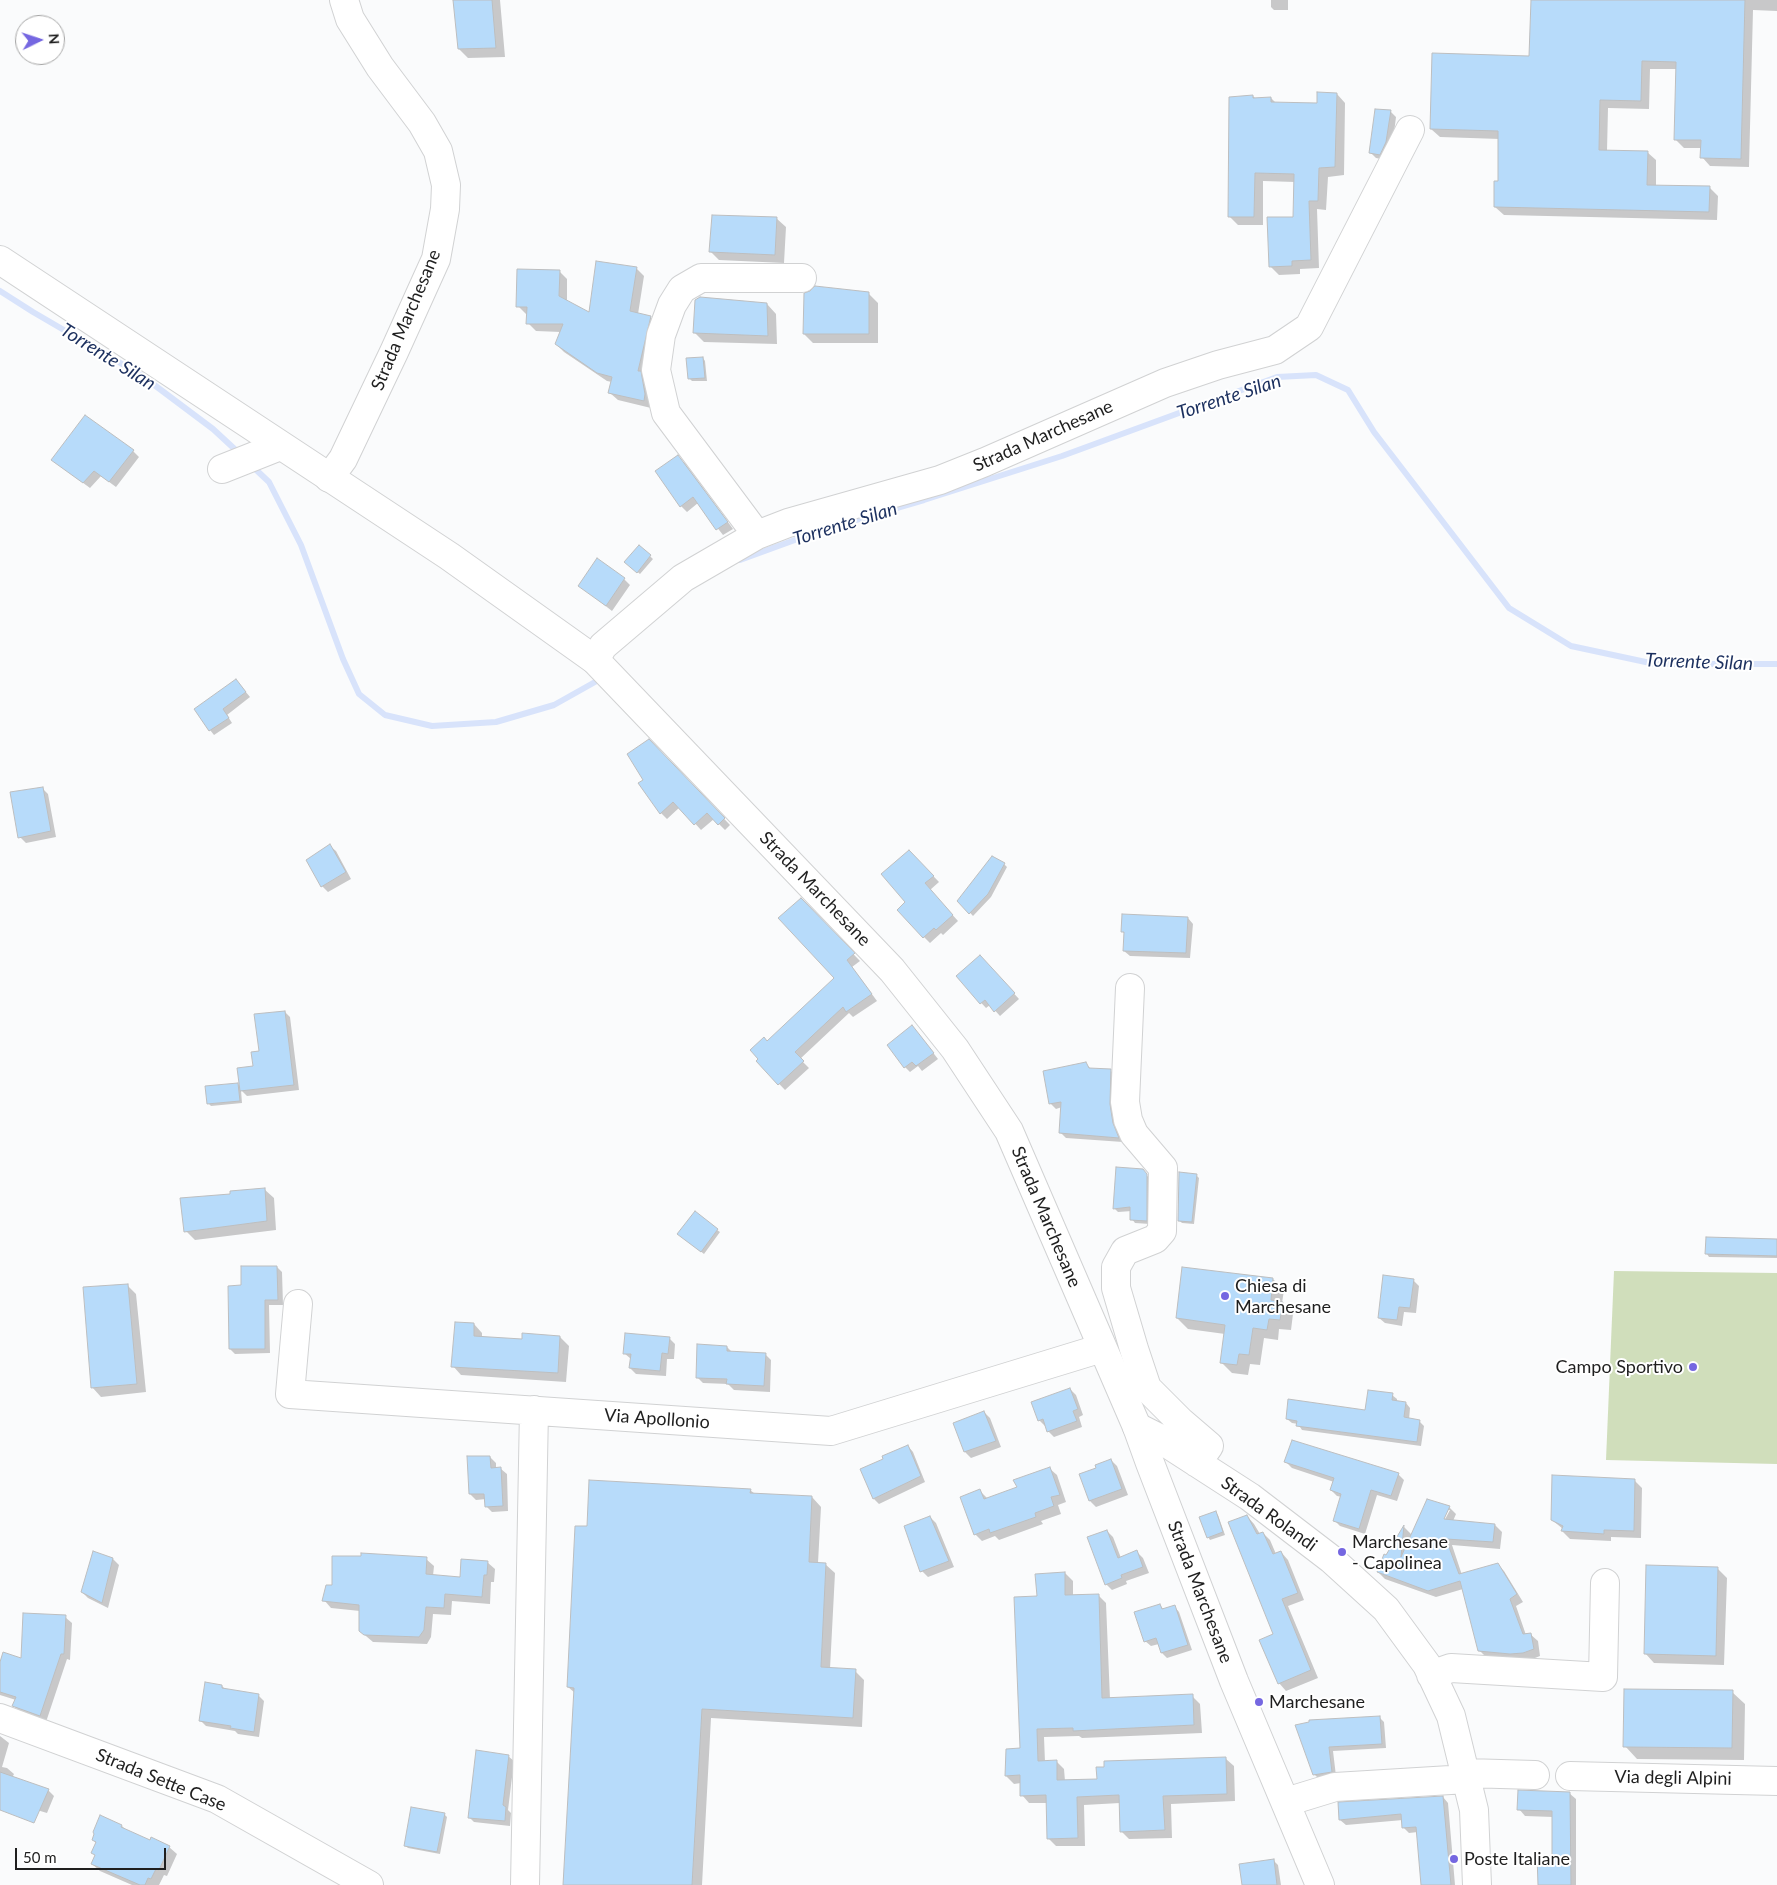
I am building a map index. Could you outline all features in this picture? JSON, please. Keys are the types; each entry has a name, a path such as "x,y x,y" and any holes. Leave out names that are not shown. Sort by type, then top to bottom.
{"street":[{"name":"Strada Marchesane","path":"329,478 343,459 436,259 446,209 446,185 438,151 422,123 380,67 350,19 344,0"},
{"name":"Strada Marchesane","path":"595,660 603,646 684,578 757,535 788,523 940,480 1165,383 1218,365 1275,350 1309,327 1410,130"},
{"name":"Strada Marchesane","path":"0,260 449,556 595,660 892,970 954,1049 1009,1131 1137,1427 1234,1681 1320,1885"},
{"path":"757,535 666,413 656,370 661,335 672,304 682,289 701,278 802,278"},
{"path":"222,469 280,446"},
{"path":"1130,988 1126,1102 1128,1120 1134,1134 1163,1168 1162,1231 1155,1239 1125,1251 1116,1267 1116,1288 1148,1388 1181,1422 1209,1446 1197,1463"},
{"name":"Via Apollonio","path":"298,1304 290,1394 831,1431 1102,1348"},
{"path":"525,1885 534,1410"},
{"name":"Strada Rolandi","path":"1137,1427 1157,1437 1258,1503 1331,1559 1386,1609 1427,1665 1451,1716 1474,1810 1477,1885"},
{"path":"1431,1674 1451,1668 1603,1677 1605,1583"},
{"name":"Strada Sette Case","path":"0,1718 217,1799 369,1885"},
{"path":"1286,1802 1335,1787 1467,1776 1535,1775"},
{"name":"Via degli Alpini","path":"1570,1776 1777,1781"}],"green space":[{"name":"Campo Sportivo","path":"1614,1271 1777,1273 1777,1464 1606,1460"}],"building":[{"path":"453,0 492,0 496,48 458,49"},
{"path":"1531,0 1745,0 1741,159 1700,158 1701,140 1674,140 1676,62 1642,61 1641,101 1600,100 1599,150 1648,151 1647,185 1710,186 1709,212 1494,207 1494,181 1498,181 1498,131 1430,129 1432,53 1529,56"},
{"path":"1317,92 1337,93 1335,167 1319,168 1318,201 1309,201 1311,260 1292,261 1292,266 1269,267 1267,217 1293,217 1294,174 1255,173 1254,217 1228,217 1229,97 1253,95 1253,98 1271,97 1271,102 1317,103"},
{"path":"1375,109 1391,110 1386,142 1380,155 1369,153"},
{"path":"712,215 777,217 775,255 709,252"},
{"path":"596,261 637,267 630,311 651,316 638,371 641,371 645,394 644,401 608,393 612,377 597,373 555,344 563,324 526,324 527,307 516,307 517,269 560,270 559,296 589,312"},
{"path":"815,286 869,292 869,334 803,334 804,293 810,291"},
{"path":"700,297 767,303 768,336 693,333 695,300"},
{"path":"703,357 705,378 688,379 686,358"},
{"path":"85,415 134,450 109,482 94,471 83,483 51,460"},
{"path":"678,455 728,522 716,530 693,497 680,507 655,471"},
{"path":"639,545 651,555 637,573 624,562"},
{"path":"597,558 625,578 606,606 578,586"},
{"path":"236,679 246,692 223,709 229,718 209,731 194,709"},
{"path":"649,739 725,818 718,825 707,813 694,825 673,802 660,814 638,783 643,780 627,754"},
{"path":"43,787 51,831 18,838 10,792"},
{"path":"330,844 346,872 321,887 306,860"},
{"path":"909,850 934,876 925,883 953,915 936,930 934,928 923,938 897,910 905,902 881,874"},
{"path":"992,856 1005,863 988,894 969,914 957,901"},
{"path":"801,898 855,953 847,960 872,994 846,1012 843,1007 795,1052 804,1061 778,1085 756,1061 758,1059 750,1050 764,1037 767,1041 834,978 778,918"},
{"path":"1122,914 1188,917 1186,953 1123,951 1124,932 1121,932"},
{"path":"980,955 1015,993 994,1012 985,1000 980,1004 956,976"},
{"path":"285,1011 294,1085 240,1091 237,1068 253,1066 251,1052 259,1051 254,1014"},
{"path":"912,1025 934,1053 916,1066 912,1062 904,1068 887,1045"},
{"path":"1086,1062 1089,1068 1111,1069 1110,1104 1113,1123 1119,1138 1059,1133 1061,1102 1049,1104 1043,1071"},
{"path":"238,1083 240,1101 207,1104 205,1086"},
{"path":"1116,1167 1143,1169 1147,1174 1147,1221 1130,1220 1130,1207 1113,1209"},
{"path":"1179,1172 1197,1174 1192,1222 1178,1221"},
{"path":"265,1188 267,1221 184,1232 180,1198 230,1194 230,1191"},
{"path":"695,1211 718,1229 701,1252 677,1234"},
{"path":"1706,1237 1777,1239 1777,1256 1705,1254"},
{"path":"241,1266 277,1266 278,1300 265,1300 265,1349 229,1349 228,1286 241,1285"},
{"name":"Chiesa di Marchesane","path":"1182,1267 1273,1278 1271,1300 1283,1302 1280,1320 1269,1319 1267,1330 1253,1328 1249,1355 1239,1354 1237,1365 1220,1363 1225,1325 1176,1318"},
{"path":"1383,1275 1414,1279 1410,1308 1399,1307 1397,1320 1378,1318"},
{"path":"128,1284 137,1384 91,1388 83,1287"},
{"path":"455,1322 474,1323 474,1336 522,1339 522,1333 560,1336 558,1373 451,1367"},
{"path":"625,1333 670,1337 668,1354 662,1353 660,1371 629,1368 631,1354 623,1354"},
{"path":"697,1344 727,1346 727,1351 766,1353 764,1386 726,1384 727,1379 696,1378"},
{"path":"1070,1388 1078,1409 1073,1411 1077,1421 1047,1432 1043,1419 1038,1421 1031,1402"},
{"path":"1368,1390 1393,1393 1392,1400 1406,1402 1404,1417 1420,1420 1417,1442 1296,1426 1297,1421 1286,1419 1288,1399 1365,1410"},
{"path":"984,1411 996,1441 964,1452 953,1423"},
{"path":"1292,1440 1399,1473 1391,1496 1371,1490 1359,1529 1333,1521 1341,1494 1330,1490 1334,1478 1284,1462"},
{"path":"908,1445 921,1476 873,1499 860,1469 883,1459 882,1456"},
{"path":"467,1456 490,1456 491,1468 501,1467 503,1506 485,1507 484,1494 469,1494"},
{"path":"1111,1459 1122,1489 1089,1501 1079,1474 1096,1468 1095,1465"},
{"path":"1050,1467 1060,1495 1051,1497 1054,1506 1035,1513 1036,1517 990,1533 989,1529 974,1535 960,1497 980,1489 984,1499 1017,1487 1013,1480"},
{"path":"1552,1475 1635,1479 1634,1531 1604,1530 1604,1534 1561,1531 1563,1526 1551,1520"},
{"path":"589,1480 751,1489 750,1493 812,1496 809,1562 826,1563 821,1667 856,1669 853,1718 702,1709 692,1885 563,1885 574,1688 567,1687 575,1526 587,1526"},
{"path":"1427,1499 1450,1506 1444,1519 1495,1524 1493,1542 1446,1539 1459,1574 1498,1563 1517,1594 1510,1599 1523,1634 1531,1633 1534,1649 1523,1653 1510,1654 1478,1651 1460,1581 1428,1591 1377,1572 1384,1554 1386,1555 1404,1525 1401,1557"},
{"path":"1216,1511 1223,1532 1207,1538 1199,1517"},
{"path":"1247,1515 1257,1534 1263,1532 1273,1554 1281,1551 1298,1593 1282,1599 1311,1670 1278,1684 1259,1640 1273,1634 1228,1522"},
{"path":"930,1516 949,1561 920,1572 904,1526"},
{"path":"1107,1530 1118,1558 1137,1550 1143,1567 1121,1575 1122,1578 1105,1585 1087,1537"},
{"path":"93,1551 113,1558 102,1603 81,1592"},
{"path":"361,1553 427,1557 426,1574 460,1577 461,1559 488,1561 487,1575 484,1575 482,1597 445,1594 444,1608 426,1607 424,1630 419,1637 364,1635 359,1631 359,1605 322,1601 326,1585 332,1585 332,1556 361,1556"},
{"path":"1646,1565 1718,1567 1716,1656 1644,1654"},
{"path":"1065,1572 1065,1595 1099,1594 1102,1698 1193,1694 1194,1725 1073,1731 1073,1728 1037,1729 1038,1761 1057,1760 1057,1780 1097,1779 1096,1767 1104,1767 1104,1761 1226,1757 1227,1794 1163,1796 1165,1830 1120,1832 1119,1795 1077,1797 1078,1838 1047,1839 1046,1795 1020,1796 1020,1775 1005,1776 1006,1749 1020,1748 1014,1597 1037,1596 1035,1574"},
{"path":"1160,1604 1162,1609 1175,1605 1188,1645 1161,1653 1156,1638 1144,1642 1134,1612"},
{"path":"23,1613 66,1615 64,1654 61,1654 40,1716 12,1706 16,1697 0,1692 0,1662 3,1652 21,1658"},
{"path":"205,1682 222,1685 222,1688 259,1694 254,1732 199,1721"},
{"path":"1624,1689 1733,1690 1732,1748 1623,1747"},
{"path":"1380,1716 1382,1744 1329,1747 1332,1772 1313,1775 1295,1725 1309,1722 1309,1720"},
{"path":"476,1750 509,1755 503,1805 506,1807 505,1821 468,1818"},
{"path":"0,1772 49,1789 34,1823 0,1810"},
{"path":"1518,1790 1570,1792 1571,1885 1538,1885 1537,1856 1552,1856 1552,1811 1517,1810"},
{"path":"1443,1796 1451,1885 1421,1885 1416,1827 1402,1828 1401,1814 1339,1820 1338,1802"},
{"path":"411,1807 445,1813 437,1852 404,1846"},
{"path":"100,1815 150,1840 151,1837 170,1846 159,1870 156,1869 151,1879 148,1878 145,1885 140,1885 91,1864 95,1855 91,1853 96,1842 92,1840 93,1832"},
{"path":"1274,1859 1277,1885 1242,1885 1239,1864"}],"waterway":[{"name":"Torrente Silan","path":"0,291 141,375 213,429 240,454"},
{"name":"Torrente Silan","path":"740,560 825,529 1062,456 1277,377 1316,375 1348,390 1374,432 1509,608 1571,646 1655,664 1777,664"},
{"path":"251,465 269,482 301,545 343,659 359,694 385,715 432,726 496,722 554,705 595,682"}],"place":[{"name":"Chiesa di Marchesane","path":"1225,1296"},
{"name":"Campo Sportivo","path":"1693,1367"},
{"name":"Marchesane - Capolinea","path":"1342,1552"},
{"name":"Marchesane","path":"1259,1702"},
{"name":"Poste Italiane","path":"1454,1859"}]}
